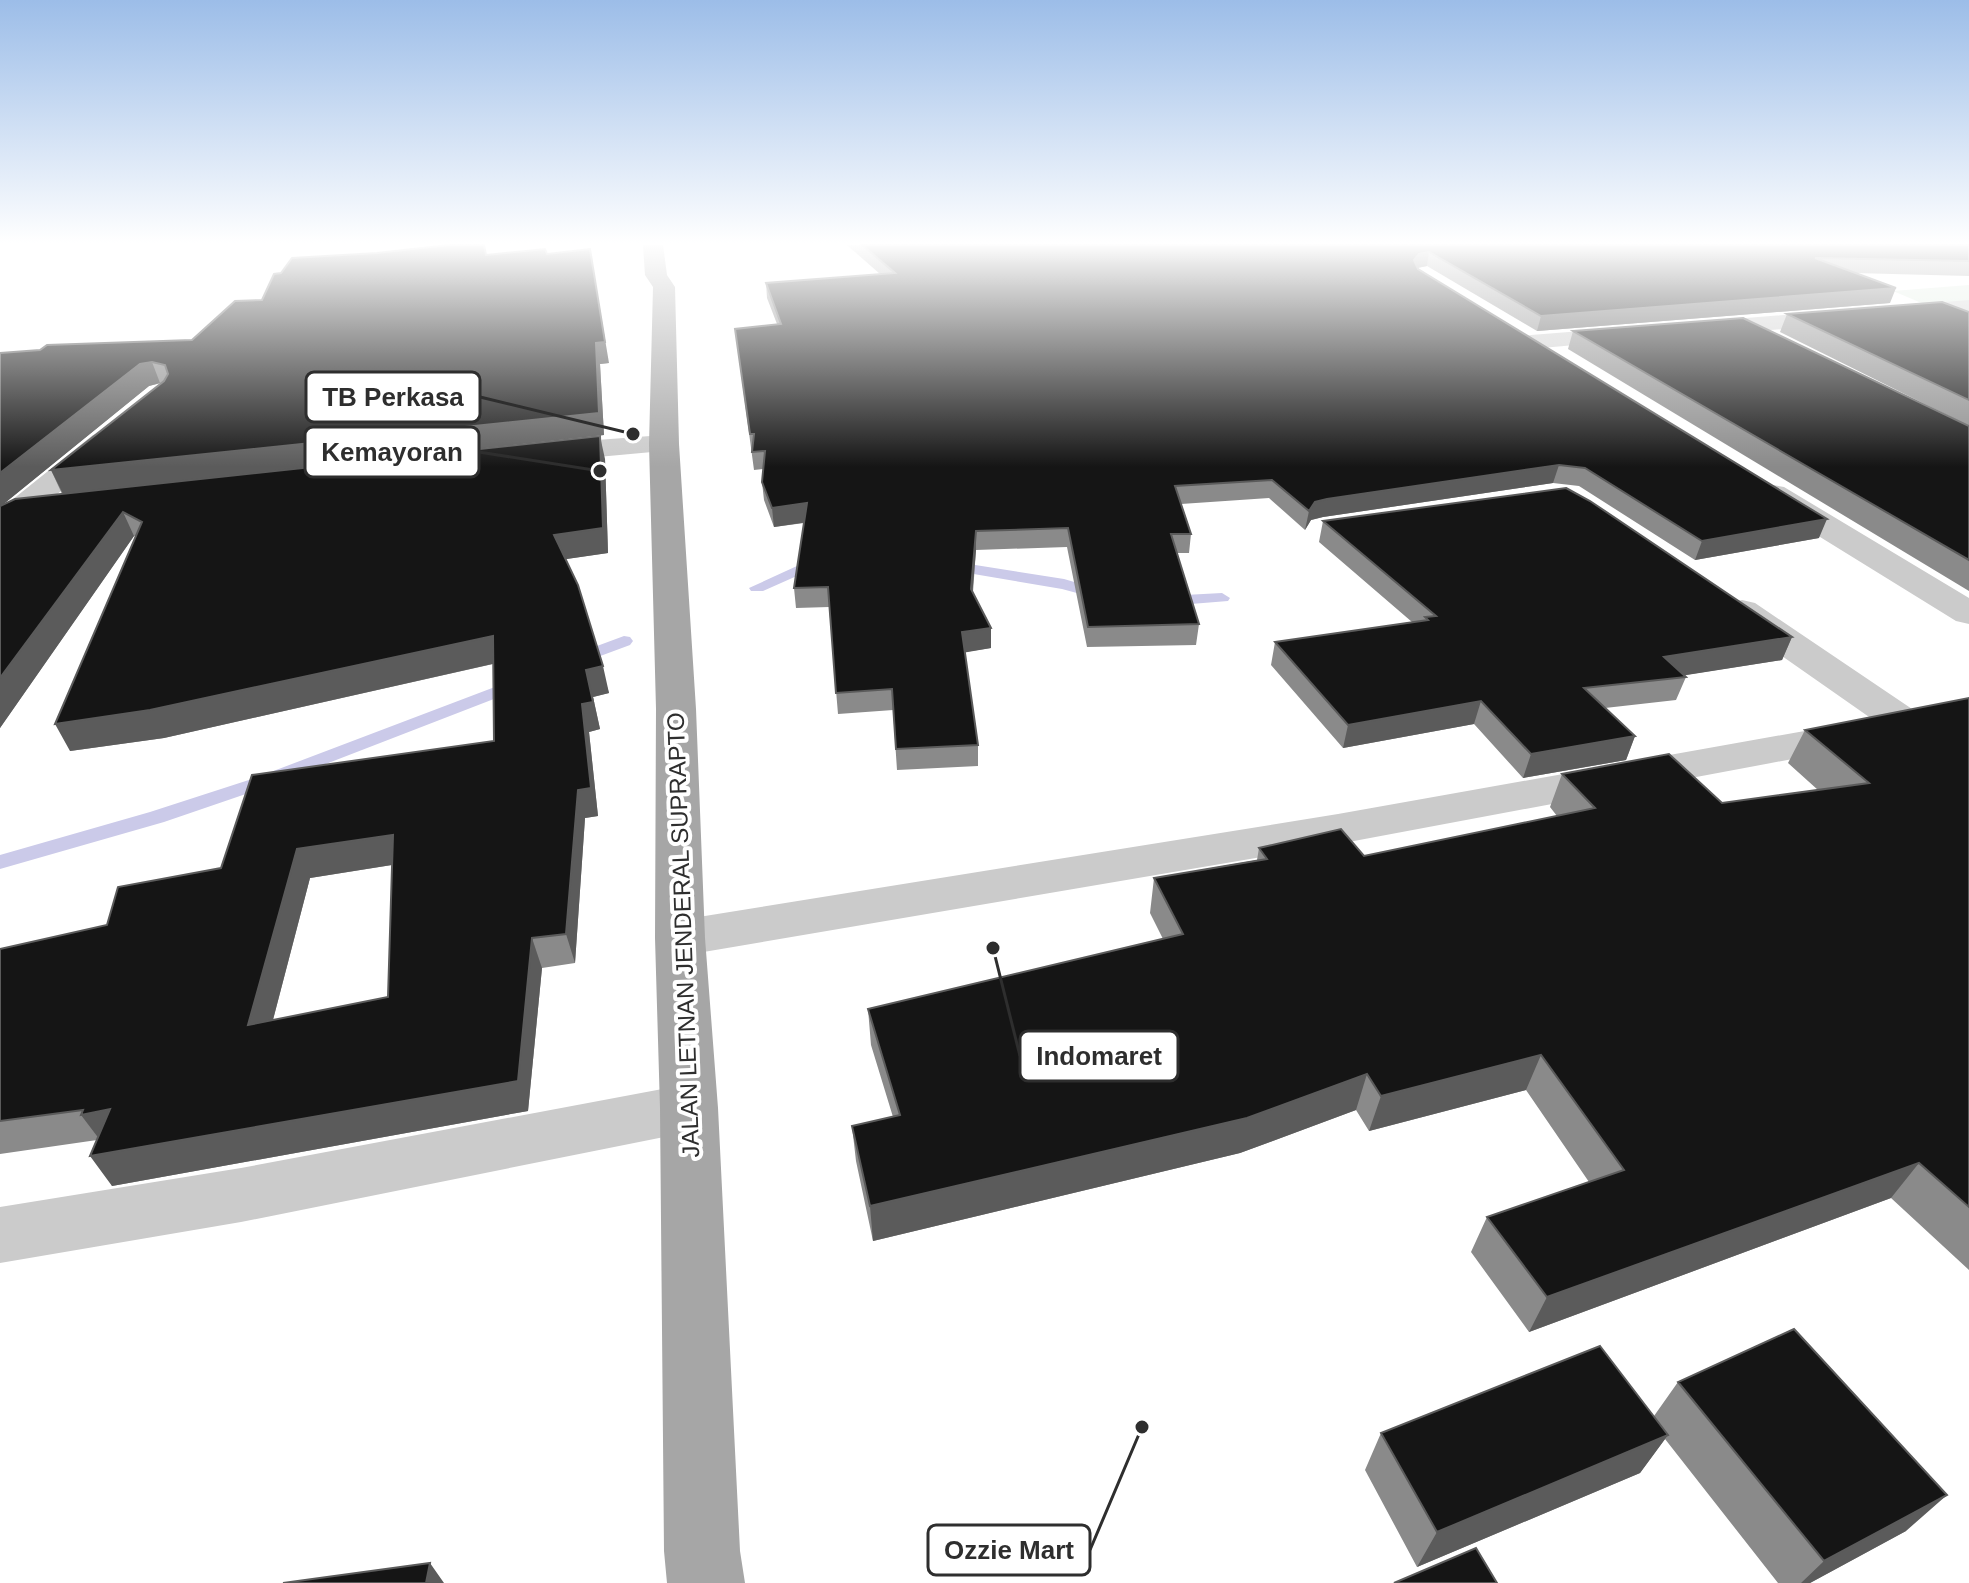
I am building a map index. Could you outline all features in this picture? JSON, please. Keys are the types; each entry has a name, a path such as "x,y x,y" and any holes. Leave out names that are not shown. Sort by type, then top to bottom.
{"main road":[{"name":"JALAN LETNAN JENDERAL SUPRAPTO","path":"665,319 664,444 676,709 680,938 689,1108 701,1536 706,1583"}],"street":[{"path":"1531,342 1816,319"},
{"path":"1740,325 1781,346"},
{"path":"1504,326 1570,367"},
{"path":"9,518 125,423"},
{"path":"514,456 664,444"},
{"path":"1750,480 1969,613"},
{"path":"9,518 64,506"},
{"path":"1714,592 1911,727"},
{"path":"680,938 1338,829 1969,714"},
{"path":"0,1235 241,1195 689,1108"}],"building":[{"path":"215,319 601,319 605,342 596,343 599,413 51,470 164,381 168,374 165,365 152,362 140,364 0,473 0,353 40,350 47,345 192,340"},
{"path":"779,319 1500,319 1827,519 1702,541 1585,468 1559,465 1327,499 1315,502 1309,511 1272,480 1175,486 1191,534 1171,534 1199,624 1088,627 1068,528 976,531 971,589 991,628 962,632 978,745 896,749 892,689 836,693 828,587 794,588 807,503 772,508 762,482 765,451 752,452 754,434 750,434 735,329 781,324"},
{"path":"1745,319 1969,426 1969,560 1573,331"},
{"path":"1797,319 1969,319 1969,400"},
{"path":"600,436 603,528 554,535 578,585 603,666 586,670 593,702 582,704 591,788 578,790 566,934 532,938 518,1081 90,1156 110,1109 81,1115 83,1110 0,1121 0,949 107,925 118,887 221,868 252,775 494,741 493,636 150,710 55,724 142,522 123,512 0,678 0,506 15,499","holes":["393,835 388,997 248,1025 297,849"]},
{"path":"1566,488 1792,637 1664,657 1686,677 1584,688 1635,736 1531,754 1481,701 1348,725 1275,642 1428,620 1425,617 1436,616 1323,521"},
{"path":"1969,698 1969,1207 1919,1163 1547,1297 1487,1217 1624,1170 1541,1055 1381,1096 1367,1074 1247,1118 870,1206 852,1126 900,1115 868,1009 1183,934 1154,878 1267,859 1259,848 1341,829 1364,856 1595,808 1562,774 1669,754 1722,803 1869,783 1805,730"},
{"path":"1794,1329 1947,1495 1824,1561 1678,1382"},
{"path":"1600,1346 1668,1435 1437,1532 1381,1433"},
{"path":"1476,1548 1497,1583 1394,1583"},
{"path":"430,1563 426,1583 283,1583"}],"waterway":[{"path":"757,588 821,560"},
{"path":"950,566 1064,584 1099,594"},
{"path":"1166,601 1222,598"},
{"path":"576,660 624,641"},
{"path":"0,862 157,817 262,782 516,684"}],"place":[{"name":"TB Perkasa","path":"633,434"},
{"name":"Kemayoran","path":"600,471"},
{"name":"Indomaret","path":"993,948"},
{"name":"Ozzie Mart","path":"1142,1427"}]}
